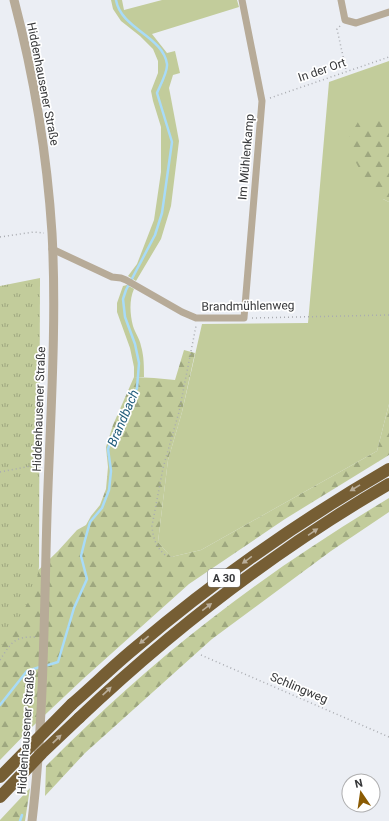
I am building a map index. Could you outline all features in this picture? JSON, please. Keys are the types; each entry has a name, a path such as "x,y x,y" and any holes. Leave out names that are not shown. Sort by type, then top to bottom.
{"highway":[{"name":"A 30","path":"0,777 72,704 134,648 194,600 273,541 350,491 389,469"},
{"name":"A 30","path":"0,797 42,753 144,658 203,610 287,549 389,484"}],"street":[{"name":"Hiddenhausener Straße","path":"14,0 32,73 47,171 52,233 53,355 42,682 32,821"},
{"name":"Im Mühlenkamp","path":"242,0 262,101 244,318"},
{"path":"341,0 345,20 356,23 388,12"},
{"name":"Brandmühlenweg","path":"52,249 112,277 126,280 182,312 199,318 244,318"}],"path":[{"path":"345,20 337,29 346,71"},
{"name":"In der Ort","path":"262,101 389,57"},
{"path":"0,237 34,232 52,233"},
{"name":"Brandmühlenweg","path":"244,318 389,315"},
{"path":"165,554 159,549 152,535 152,526 163,468 179,412 195,328 199,318"},
{"path":"0,472 49,463"},
{"path":"0,660 13,642 20,638 32,637"},
{"name":"Schlingweg","path":"201,656 389,737"}],"green space":[{"path":"111,0 122,0 124,10 162,0 237,0 239,7 152,34 167,53 175,51 180,73 173,75 169,88 179,141 171,206 161,239 136,281 128,276 137,264 154,220 161,172 161,127 151,91 158,73 158,61 153,49 140,36 121,21 113,9"},
{"path":"389,61 389,119 378,119 383,199 389,202 389,404 377,451 201,550 171,557 158,542 168,460 182,412 202,324 308,323 329,82"},
{"path":"389,119 389,202 369,187 352,155 349,137 358,122"},
{"path":"40,278 39,567 35,591 0,649 0,286"},
{"path":"127,285 134,289 130,307 131,317 142,350 144,377 134,377 134,367 130,348 117,312 117,303 123,286"},
{"path":"184,350 195,353 182,412 168,460 158,542 171,557 201,550 377,451 389,404 389,455 285,519 189,584 83,679 32,727 0,760 0,610 77,530 86,525 100,505 106,489 108,467 106,447 113,425 134,377 175,380"},
{"path":"389,498 389,512 331,551 212,639 85,753 45,796 46,766 85,727 147,672 189,636 276,571 343,526"},
{"path":"30,788 25,821 0,821 0,820"}],"waterway":[{"name":"Brandbach","path":"45,666 58,662 74,608 87,579 81,556 90,522 102,508 109,490 111,471 108,449 114,433 126,413 137,388 139,363 135,344 125,317 123,299 126,290 155,235 162,213 172,142 157,93 167,67 164,54 158,46 133,26 119,10 116,0"},
{"name":"Brandbach","path":"0,705 27,671 40,667"},
{"path":"20,821 22,815"}]}
